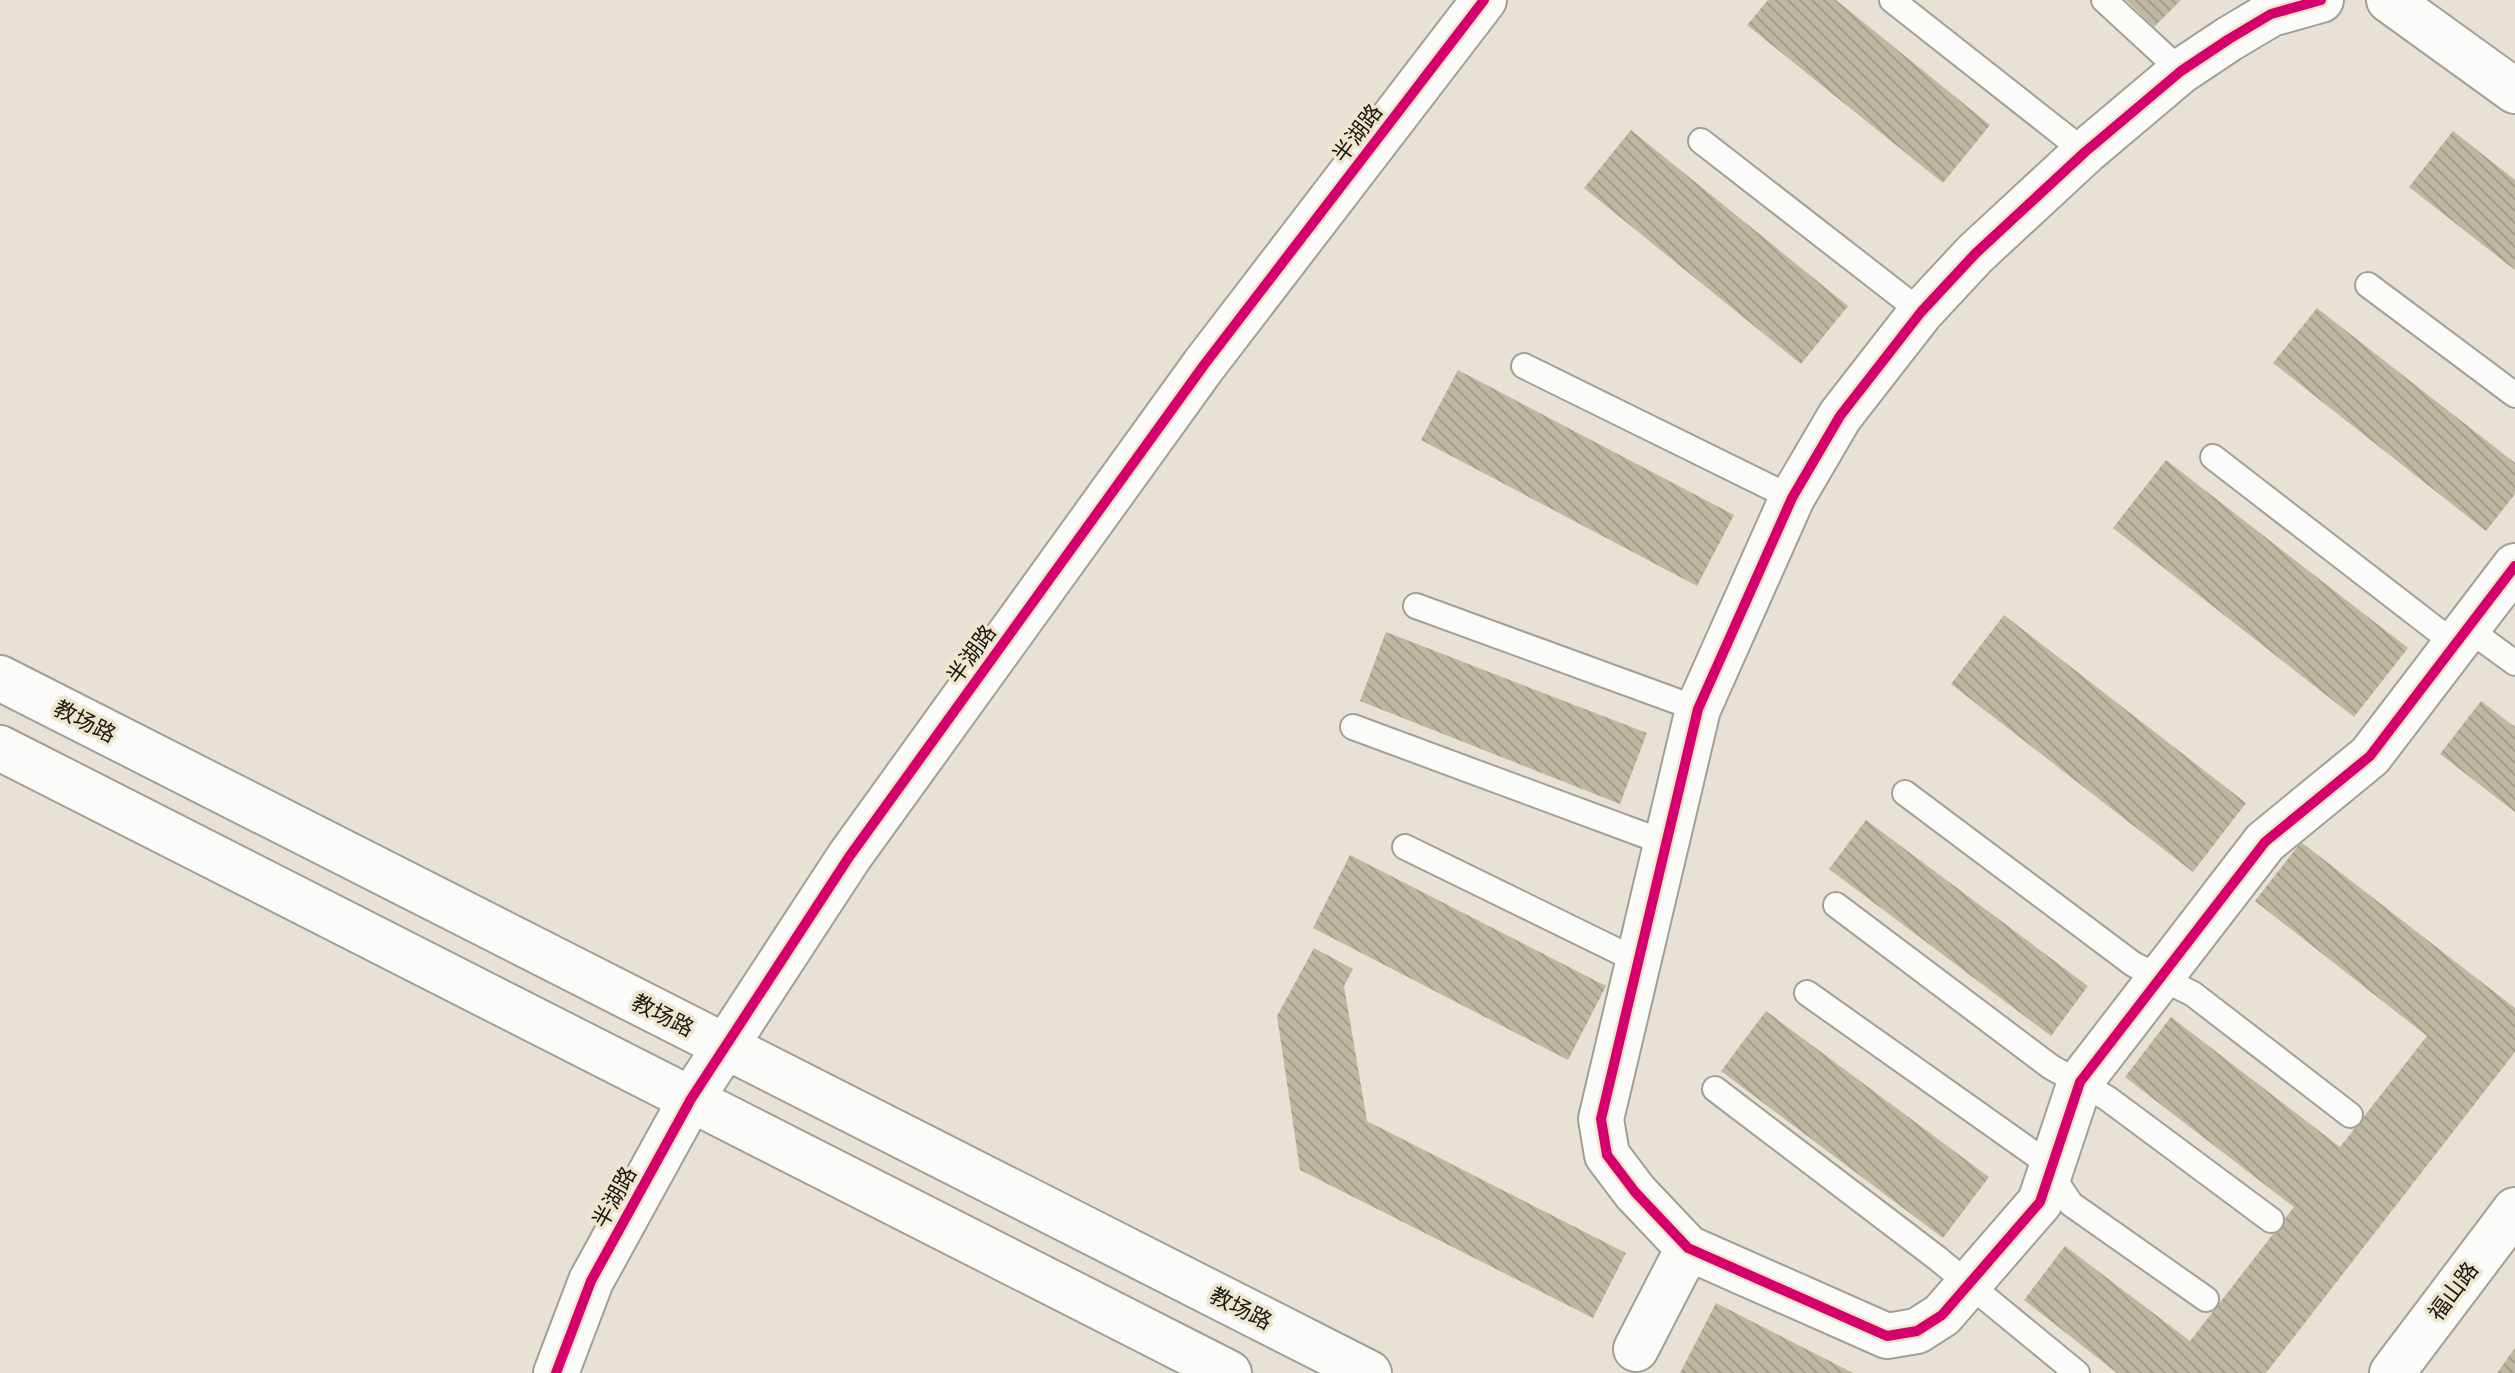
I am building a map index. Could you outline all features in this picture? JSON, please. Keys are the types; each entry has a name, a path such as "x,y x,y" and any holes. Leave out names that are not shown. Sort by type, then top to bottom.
{"street":[{"name":"半湖路","path":"556,1373 591,1281 691,1099 849,857 1185,391 1484,0"},
{"path":"2310,1 2271,14 2181,71 2085,152 1975,254 1921,312 1840,416 1792,498 1698,709 1601,1119 1607,1155 1635,1192 1688,1248 1887,1336 1917,1331 1942,1315 2040,1202 2080,1082 2265,842 2370,756 2515,566"},
{"path":"2414,7 2515,91"},
{"name":"教场路","path":"0,678 1369,1373"},
{"path":"0,748 1229,1373"},
{"name":"福山路","path":"2392,1373 2515,1210"},
{"path":"1636,1349 1688,1248"}],"lane":[{"path":"1892,0 2085,152"},
{"path":"2104,0 2181,71"},
{"path":"1701,141 1921,312"},
{"path":"2368,285 2515,395"},
{"path":"1524,366 1792,498"},
{"path":"2213,457 2461,636 2515,663"},
{"path":"1416,606 1698,709"},
{"path":"1353,727 1666,843"},
{"path":"1905,793 2133,964 2193,994 2350,1115"},
{"path":"1405,847 1638,961"},
{"path":"1836,905 2051,1067 2107,1098 2271,1220"},
{"path":"1807,993 2040,1158 2071,1204 2206,1299"},
{"path":"1715,1089 2077,1373"}],"building":[{"path":"1768,0 1836,0 1990,125 1943,183 1747,25"},
{"path":"2126,0 2181,0 2154,27"},
{"path":"1631,130 1848,306 1801,364 1584,188"},
{"path":"2453,131 2515,180 2515,270 2409,187"},
{"path":"2317,308 2515,463 2515,494 2486,531 2273,363"},
{"path":"1458,370 1734,515 1697,586 1421,440"},
{"path":"2166,460 2408,648 2354,717 2113,528"},
{"path":"2004,615 2246,803 2193,872 1951,684"},
{"path":"1386,632 1647,733 1620,804 1360,701"},
{"path":"2481,701 2515,727 2515,812 2440,754"},
{"path":"1866,820 2088,986 2051,1036 1829,869"},
{"path":"2301,842 2515,1008 2515,1052 2266,1373 2117,1373 2024,1300 2065,1246 2190,1341 2294,1207 2125,1077 2171,1017 2340,1147 2427,1036 2255,901"},
{"path":"1350,855 1606,986 1568,1060 1313,928"},
{"path":"1314,948 1353,969 1344,986 1367,1121 1626,1253 1593,1318 1300,1170 1277,1016"},
{"path":"1766,1011 1989,1177 1943,1238 1721,1071"},
{"path":"1716,1303 1853,1373 1680,1373"},
{"path":"2515,1348 2515,1373 2497,1373"}],"cycle path":[{"path":"556,1373 591,1281 691,1099 849,857 1204,365 1484,0"},
{"path":"2321,0 2271,14 2229,39 2181,71 2085,152 1975,254 1921,312 1840,416 1792,498 1698,709 1601,1119 1607,1155 1635,1192 1688,1248 1887,1336 1917,1331 1942,1315 2040,1202 2080,1082 2265,842 2370,756 2515,566"}]}
